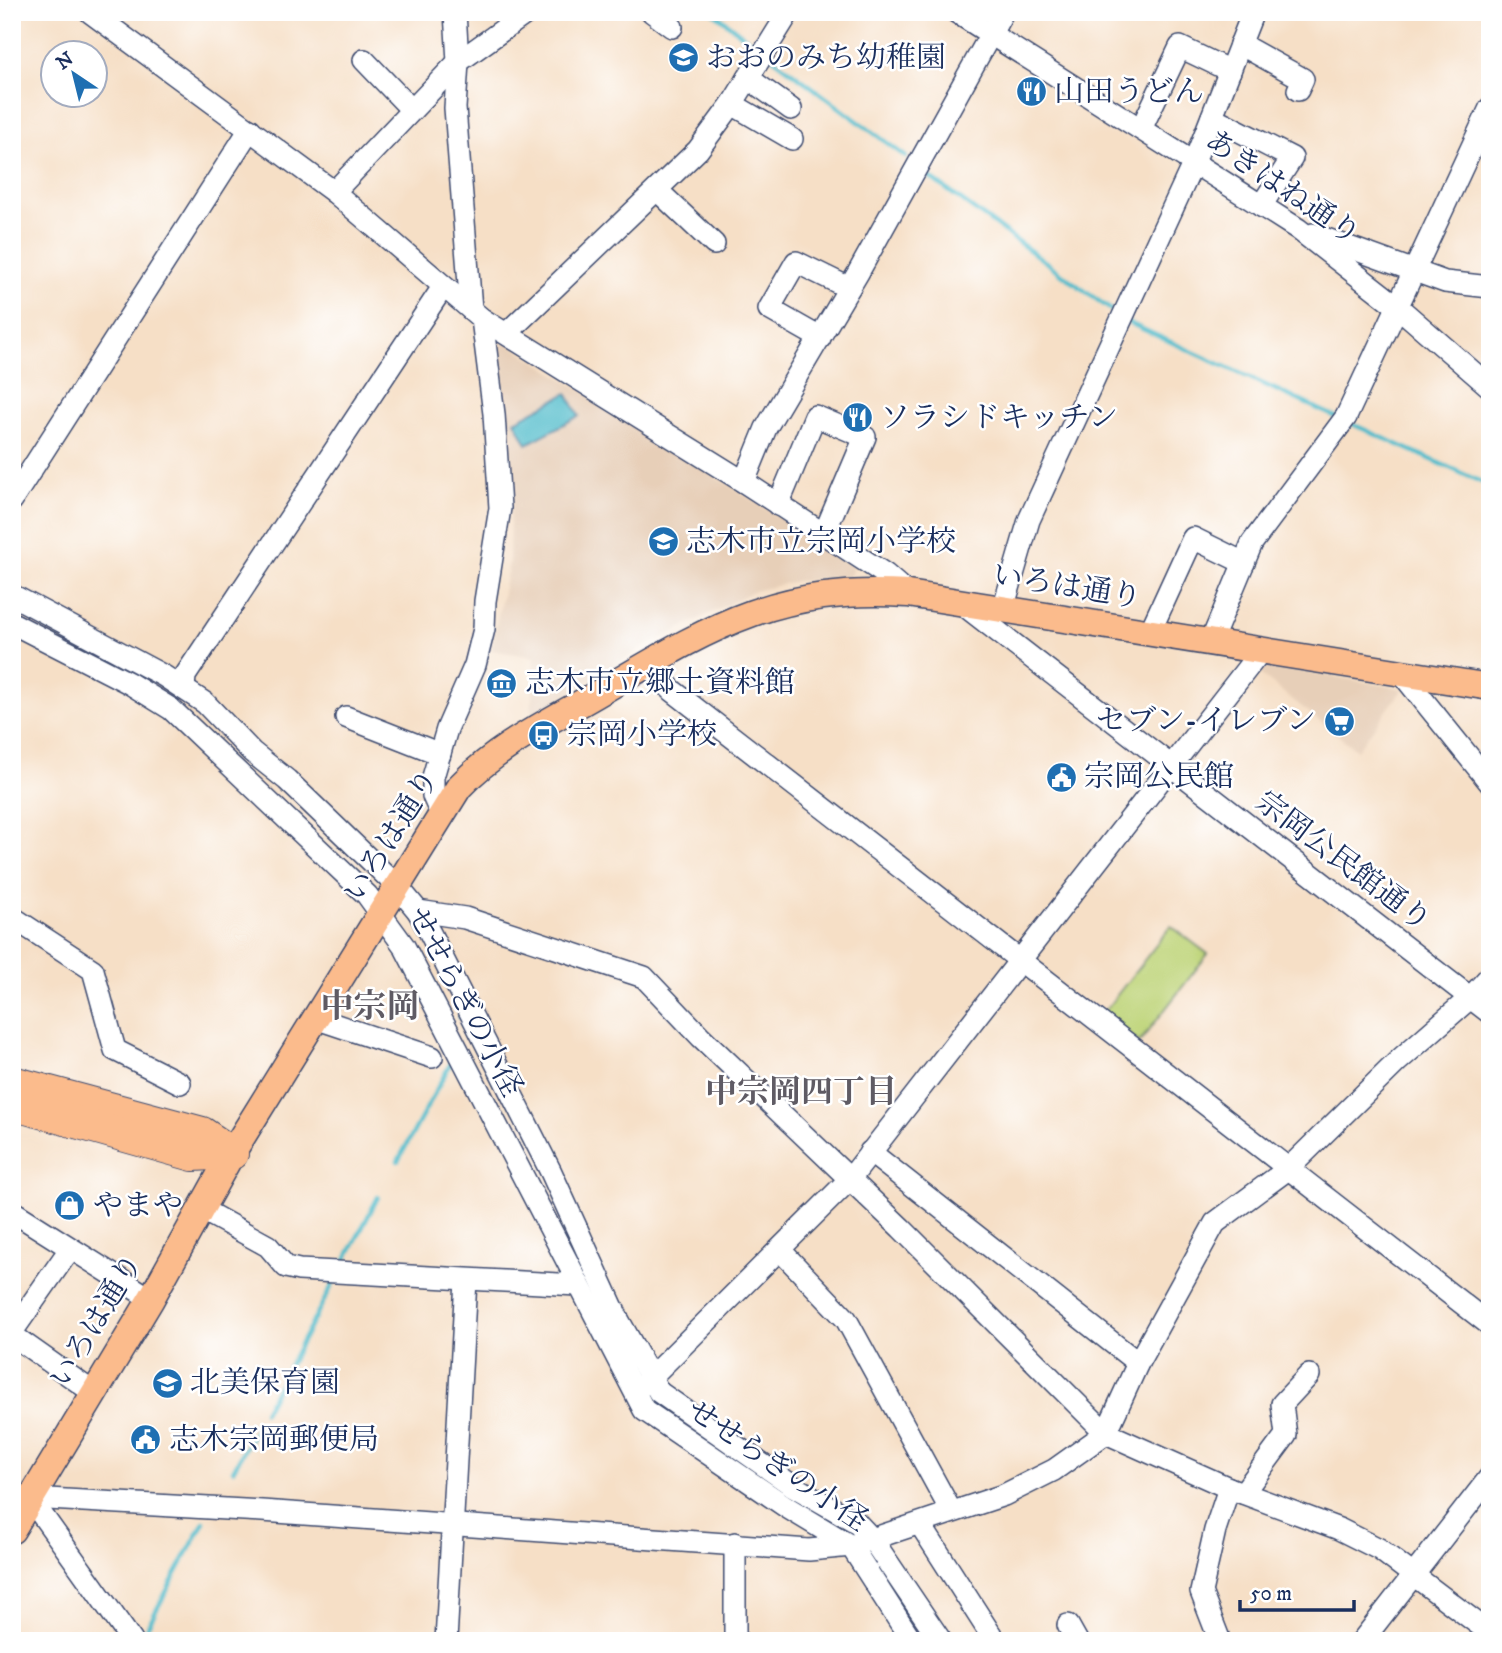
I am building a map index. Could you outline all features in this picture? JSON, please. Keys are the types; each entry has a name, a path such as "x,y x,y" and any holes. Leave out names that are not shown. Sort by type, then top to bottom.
{"highway":[{"path":"12,1082 202,1133 232,1153"},
{"path":"12,1104 193,1155 232,1153"}],"main road":[{"name":"いろは通り","path":"19,1515 151,1299 232,1153 318,1018 441,814 466,780 504,747 646,665 710,629 771,606 838,593 908,594 1490,687"}],"street":[{"path":"90,12 334,192 477,314 744,482 885,574 908,594"},
{"path":"441,814 433,796 433,777 478,653 500,508 494,414 477,314 455,108 458,62 455,12"},
{"path":"334,192 458,62 528,12"},
{"path":"652,12 673,27"},
{"path":"508,333 698,150 732,104 789,12"},
{"name":"あきはね通り","path":"956,12 1298,229 1398,307 1490,387"},
{"path":"744,482 766,428 849,288 1003,12"},
{"path":"1003,609 1029,520 1194,162 1253,12"},
{"path":"1240,44 1303,79 1298,90"},
{"path":"1141,129 1180,47 1230,71"},
{"path":"363,60 412,110"},
{"path":"759,60 791,109"},
{"path":"732,104 792,139"},
{"path":"1210,644 1252,543 1342,423 1490,108"},
{"path":"1212,117 1292,158 1261,206"},
{"path":"12,500 250,129"},
{"path":"657,190 714,244"},
{"path":"1298,229 1445,282 1490,287"},
{"path":"820,338 769,309 796,261 849,288"},
{"path":"184,689 185,676 443,287"},
{"path":"778,505 815,416 865,437 824,534"},
{"path":"1149,634 1193,538 1244,563"},
{"name":"せせらぎの小径","path":"12,595 205,703 252,752 287,780 390,901 404,946 577,1285 645,1393 788,1508 862,1542 912,1641"},
{"name":"宗岡公民館通り","path":"961,603 1490,1013"},
{"name":"せせらぎの小径","path":"12,623 171,709 390,901 418,911 551,1172 619,1321 645,1393"},
{"path":"645,1393 849,1179 1260,652"},
{"path":"646,665 673,691 1490,1325"},
{"path":"1402,675 1490,783"},
{"path":"346,717 440,754"},
{"path":"418,911 465,918 644,977 701,1037 1106,1433 1236,1491 1339,1529 1379,1549 1490,1633"},
{"path":"12,917 93,971 115,1050 180,1083"},
{"path":"19,1515 453,1524 809,1550 862,1542 1004,1495 1054,1469 1106,1433 1138,1363 1214,1223 1287,1169 1398,1061 1470,998 1490,976"},
{"path":"318,1018 432,1057"},
{"path":"870,1152 1138,1363"},
{"path":"201,1209 268,1246 286,1267 577,1285"},
{"path":"12,1211 151,1299"},
{"path":"70,1249 12,1333 94,1393"},
{"path":"780,1250 846,1319 951,1511"},
{"path":"446,1641 466,1280"},
{"path":"1220,1641 1200,1592 1215,1530 1236,1491 1286,1435 1282,1404 1309,1376"},
{"path":"645,1393 659,1392 793,1486 856,1522 862,1542 941,1641"},
{"path":"1362,1641 1490,1477"},
{"path":"19,1515 132,1641"},
{"path":"919,1524 995,1641"},
{"path":"734,1543 735,1641"}],"shaded area":[{"name":"志木市立宗岡小学校","path":"507,343 854,568 849,577 797,581 754,591 646,646 531,716 534,657 491,650 509,563 511,495 498,346"},
{"path":"1261,664 1403,689 1357,750 1256,671"}],"green space":[{"path":"1171,926 1208,954 1139,1043 1103,1013"}],"water":[{"path":"567,393 579,416 527,444 515,421"}],"waterway":[{"path":"713,12 759,48"},
{"path":"769,55 906,157"},
{"path":"927,175 1111,310"},
{"path":"1127,322 1338,418"},
{"path":"1350,423 1490,486"},
{"path":"398,1161 454,1057"},
{"path":"343,1265 378,1197"},
{"path":"264,1412 333,1284"},
{"path":"233,1470 258,1425"},
{"path":"145,1631 204,1522"}],"place":[{"name":"おおのみち幼稚園","path":"683,58"},
{"name":"山田うどん","path":"1031,92"},
{"name":"ソラシドキッチン","path":"857,418"},
{"name":"志木市立宗岡小学校","path":"663,542"},
{"name":"志木市立郷土資料館","path":"502,683"},
{"name":"セブン-イレブン","path":"1339,721"},
{"name":"宗岡小学校","path":"544,735"},
{"name":"宗岡公民館","path":"1061,777"},
{"name":"やまや","path":"70,1206"},
{"name":"北美保育園","path":"167,1383"},
{"name":"志木宗岡郵便局","path":"146,1440"}],"district":[{"name":"中宗岡","path":"370,1007"},
{"name":"中宗岡四丁目","path":"801,1093"}]}
